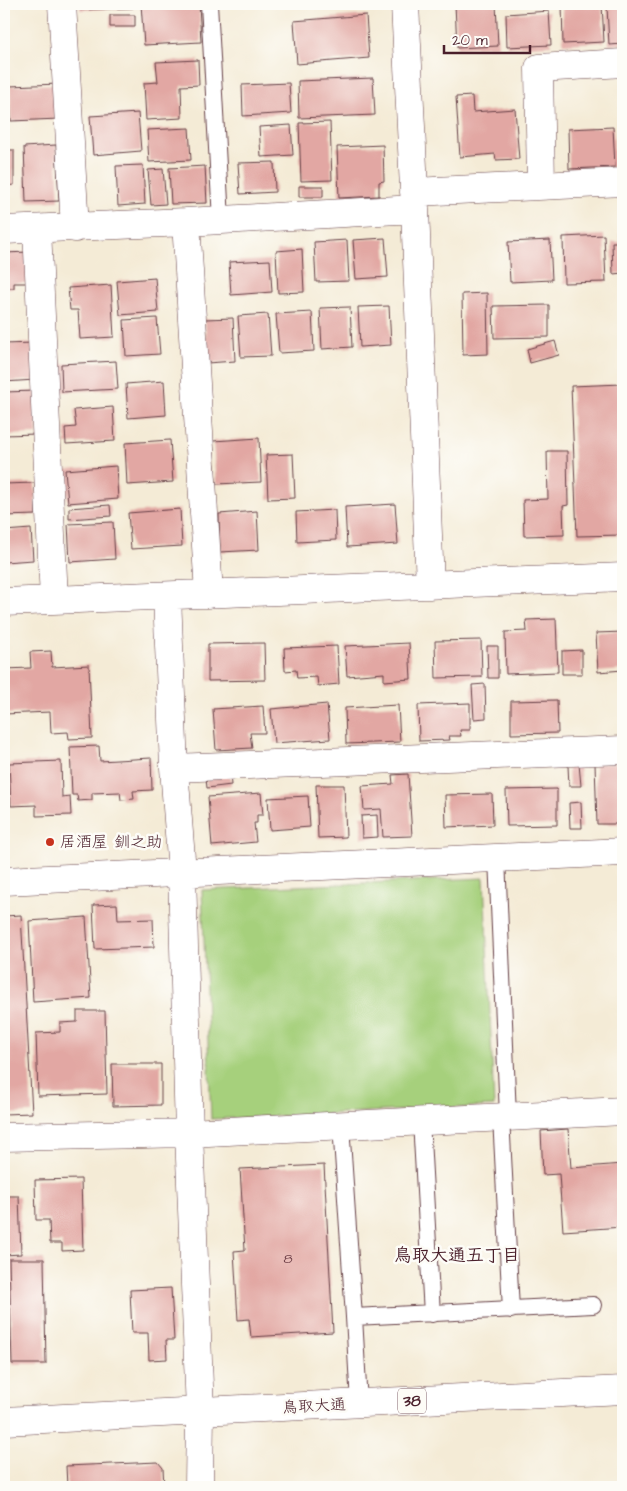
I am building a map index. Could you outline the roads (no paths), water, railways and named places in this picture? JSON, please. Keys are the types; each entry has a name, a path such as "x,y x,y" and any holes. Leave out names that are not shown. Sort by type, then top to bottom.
{"main road":[{"path":"62,4 75,228"},
{"path":"405,4 430,585"},
{"path":"541,185 539,68 623,63"},
{"path":"4,230 221,220 541,185 623,182"},
{"path":"186,222 209,594"},
{"path":"36,229 54,600"},
{"path":"4,602 623,577"},
{"path":"167,596 174,768 182,872 189,1133 200,1411 199,1487"},
{"path":"174,768 623,750"},
{"path":"4,880 623,852"},
{"path":"4,1137 189,1133 623,1110"},
{"name":"鳥取大通","path":"4,1421 623,1390"}],"lane":[{"path":"210,4 221,220"},
{"path":"497,858 511,1310"},
{"path":"422,1121 432,1314"},
{"path":"342,1125 359,1404"},
{"path":"354,1317 593,1306"}],"place":[{"name":"居酒屋 釧之助","path":"50,842"}],"district":[{"name":"鳥取大通五丁目","path":"457,1255"}]}
